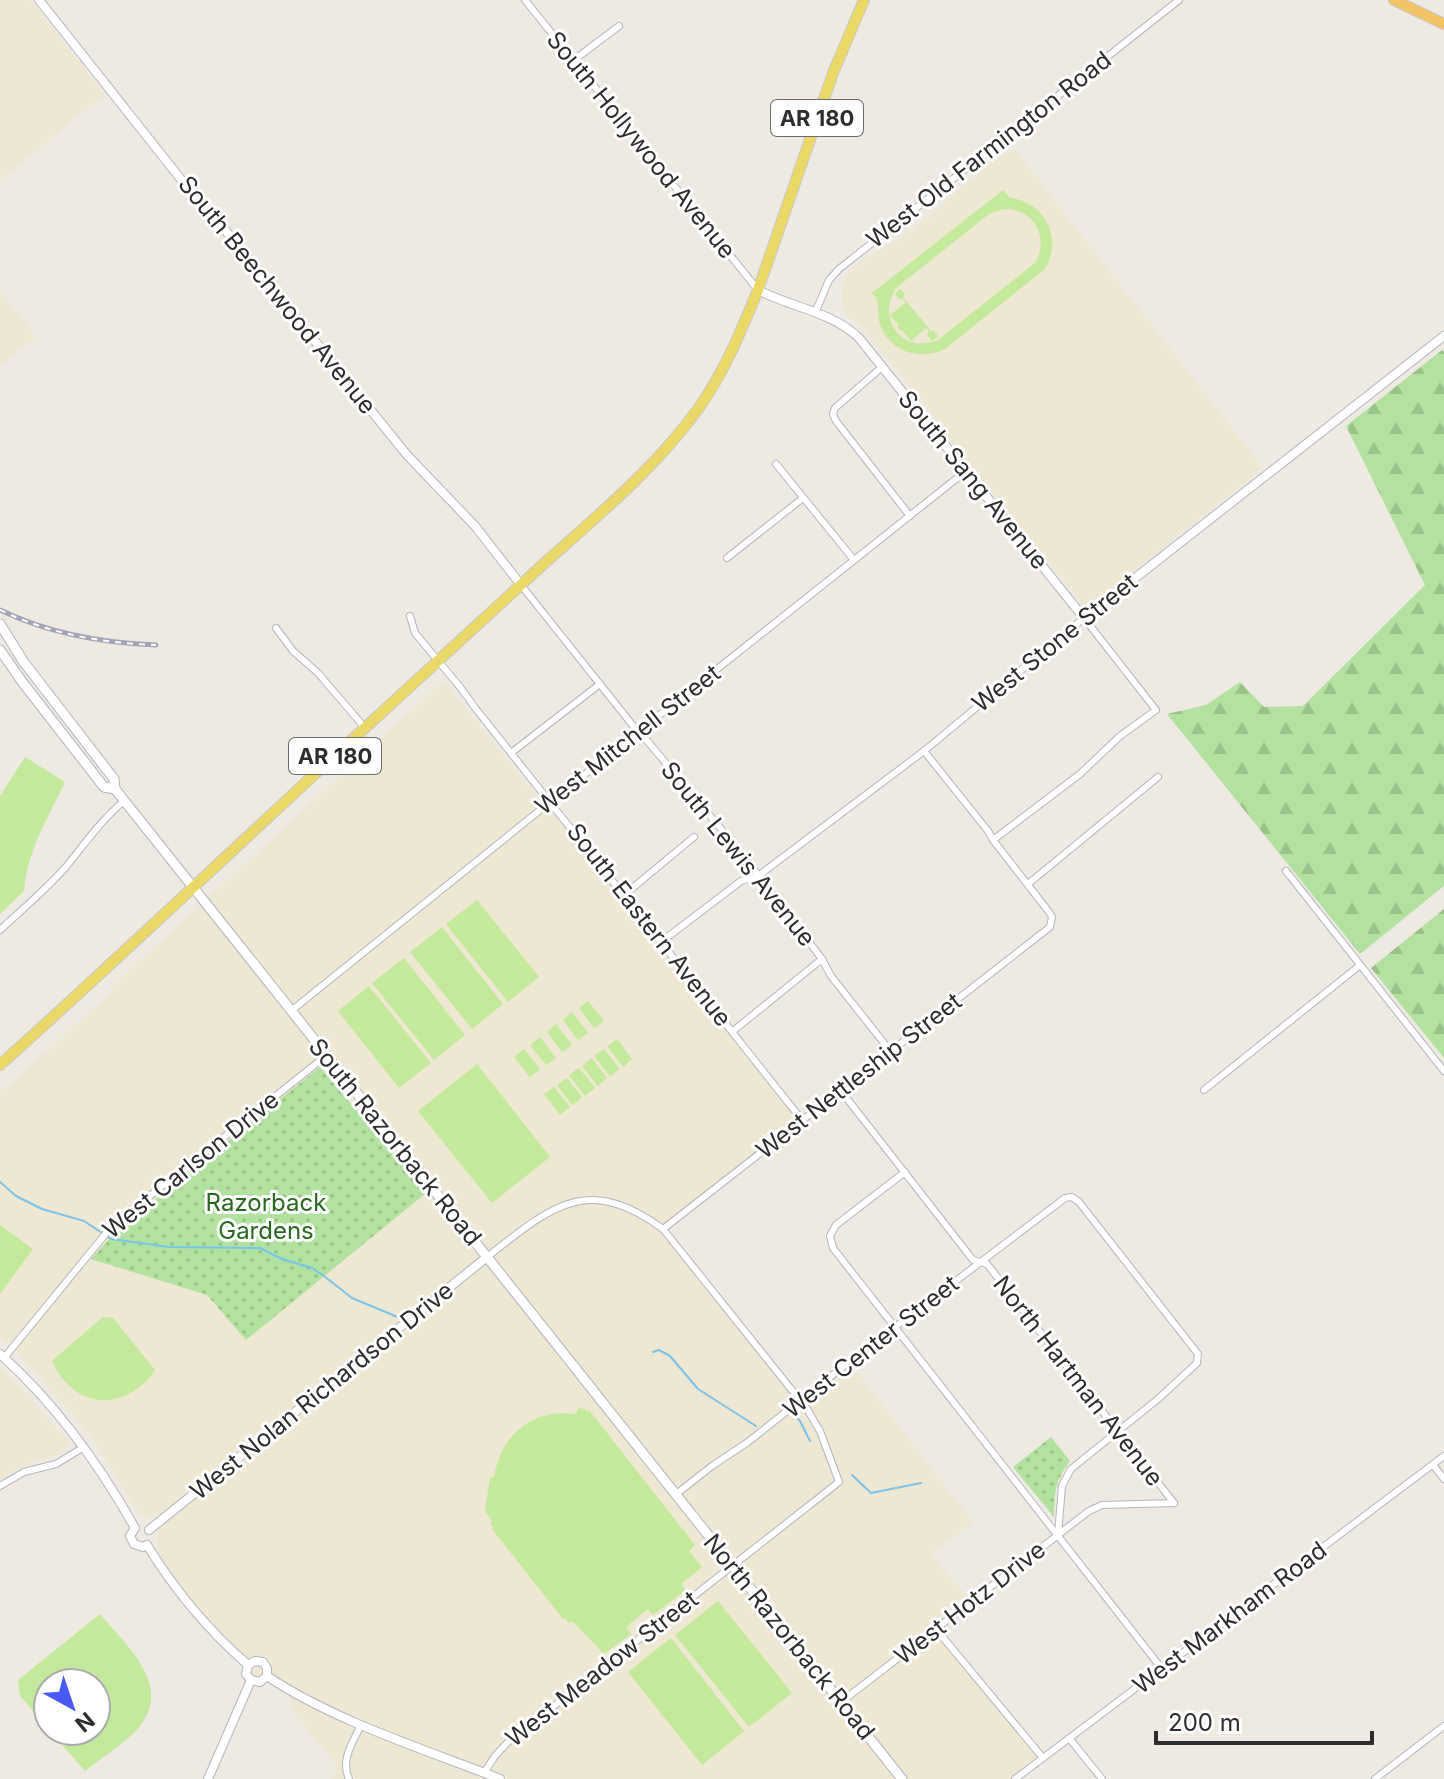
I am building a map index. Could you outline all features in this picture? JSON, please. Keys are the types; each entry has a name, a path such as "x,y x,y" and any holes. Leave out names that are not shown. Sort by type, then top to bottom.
{"highway":[{"path":"1394,0 1444,24"}],"main road":[{"name":"AR 180","path":"0,1065 616,500 676,438 700,407 735,344 758,290 833,73 864,0"},
{"name":"South Razorback Road","path":"0,624 4,641 114,779 115,789 124,801 675,1495"},
{"name":"South Razorback Road","path":"0,650 104,787 115,789"},
{"name":"North Razorback Road","path":"675,1495 902,1779"}],"street":[{"name":"South Beechwood Avenue","path":"39,0 187,187 407,455 475,526 521,585"},
{"name":"South Hollywood Avenue","path":"525,0 758,290"},
{"name":"West Old Farmington Road","path":"815,313 829,280 839,269 1179,0"},
{"path":"574,60 619,26"},
{"name":"South Sang Avenue","path":"758,290 841,324 853,332 1156,710 1120,736 1080,774 993,840"},
{"name":"West Stone Street","path":"661,942 741,881 758,876 924,751 1084,618 1444,336"},
{"path":"882,367 835,408 833,414 910,516"},
{"path":"776,464 854,560"},
{"name":"West Mitchell Street","path":"291,1012 966,471"},
{"path":"727,558 803,498"},
{"name":"South Lewis Avenue","path":"521,585 638,732 752,866 822,959 831,976 891,1052"},
{"name":"South Eastern Avenue","path":"410,616 415,633 802,1120"},
{"path":"276,628 293,651 318,673 365,728"},
{"path":"511,753 600,684"},
{"path":"924,751 1028,884 1158,777"},
{"path":"0,930 60,873 124,801"},
{"path":"624,895 694,837"},
{"path":"1286,871 1444,1071"},
{"name":"West Nettleship Street","path":"663,1229 1046,931 1052,922 1049,912 1028,884"},
{"path":"733,1031 822,959"},
{"path":"1204,1090 1359,966"},
{"name":"West Carlson Drive","path":"2,1356 109,1229 326,1056"},
{"name":"North Hartman Avenue","path":"841,1091 973,1260 987,1264 1174,1503 1102,1505 1058,1535"},
{"path":"905,1172 836,1225 830,1236 833,1248 1162,1669"},
{"name":"West Center Street","path":"675,1495 1065,1198 1072,1197 1079,1202 1198,1354"},
{"name":"West Nolan Richardson Drive","path":"149,1530 539,1217 558,1207 594,1200 632,1208 663,1229 807,1409 820,1431 839,1482"},
{"name":"West Hotz Drive","path":"841,1702 1058,1535 1062,1486 1067,1474 1080,1460 1158,1399 1197,1363 1198,1354"},
{"path":"2,1356 46,1400 84,1447 108,1480 135,1528"},
{"path":"0,1486 24,1472 56,1464 84,1447"},
{"name":"West Markham Road","path":"1015,1779 1444,1456"},
{"path":"1433,1465 1444,1479"},
{"name":"West Meadow Street","path":"484,1773 508,1742 839,1482"},
{"path":"142,1526 149,1530 152,1536 147,1545 134,1544 130,1536 135,1528 142,1526"},
{"path":"147,1545 185,1599 230,1650 248,1665"},
{"path":"936,1629 1043,1758"},
{"path":"255,1661 263,1662 267,1676 260,1682 251,1680 246,1674 248,1665 255,1661"},
{"path":"267,1676 287,1690 361,1725 500,1779"},
{"path":"208,1779 251,1680"},
{"path":"349,1779 346,1773 347,1756 361,1725"},
{"path":"1375,1779 1444,1726"},
{"path":"1069,1738 1102,1779"}],"shaded area":[{"path":"0,0 30,0 105,94 0,180"},
{"path":"1014,149 1263,468 1089,606 1082,604 859,323 848,317 842,303 842,284 849,270 884,247 900,241 910,229 916,228 914,226 929,217 990,162"},
{"path":"0,291 36,337 0,365"},
{"path":"444,681 540,801 600,865 802,1120 664,1228 800,1401 849,1362 973,1522 931,1554 965,1596 933,1621 1043,1758 1015,1779 331,1779 338,1767 293,1711 287,1690 267,1677 251,1680 248,1665 230,1650 156,1560 160,1513 146,1517 138,1513 95,1442 18,1352 0,1337 0,1093"},
{"path":"0,1368 70,1445 59,1455 16,1469 0,1480"}],"green space":[{"path":"1003,190 1010,198 1033,206 1047,223 1052,245 1045,269 945,349 935,353 906,352 890,341 880,324 877,301 872,293","holes":["1003,209 1014,210 1031,219 1040,234 1041,243 1035,263 938,340 914,342 896,332 889,312 896,288 989,214"]},
{"path":"901,289 905,295 903,297 938,336 932,341 926,328 911,341 897,327 899,325 890,315 906,302 895,294"},
{"path":"1442,350 1444,886 1360,954 1167,714 1206,705 1240,682 1264,707 1303,706 1425,585 1346,426"},
{"path":"25,757 65,782 34,848 24,891 0,914 0,796"},
{"path":"477,900 539,977 508,1002 446,924"},
{"path":"1444,909 1444,1058 1371,968"},
{"path":"442,927 503,1004 472,1029 410,952"},
{"path":"404,958 465,1035 434,1060 372,983"},
{"path":"369,986 431,1063 399,1088 338,1011"},
{"path":"588,1001 604,1021 594,1028 579,1008"},
{"path":"572,1012 588,1033 578,1040 563,1020"},
{"path":"556,1024 572,1045 562,1052 547,1032"},
{"path":"540,1037 556,1058 546,1065 530,1045"},
{"path":"617,1039 632,1059 623,1067 607,1046"},
{"path":"524,1049 540,1069 530,1077 514,1057"},
{"path":"604,1049 620,1069 610,1076 594,1056"},
{"path":"592,1058 607,1078 598,1086 582,1066"},
{"path":"477,1064 550,1157 492,1203 418,1111"},
{"name":"Razorback Gardens","path":"320,1067 426,1193 246,1340 207,1295 91,1259 117,1230"},
{"path":"579,1068 595,1088 585,1096 569,1075"},
{"path":"567,1078 582,1098 572,1105 557,1085"},
{"path":"554,1087 570,1107 560,1115 544,1094"},
{"path":"0,1225 33,1249 0,1294"},
{"path":"103,1317 113,1318 155,1370 129,1394 100,1400 86,1397 73,1389 52,1361"},
{"path":"578,1408 589,1410 695,1545 689,1551 702,1567 681,1584 686,1590 653,1615 648,1609 626,1627 631,1634 604,1654 573,1622 563,1619 492,1529 492,1521 485,1511 490,1478 494,1477 511,1437 533,1420 560,1413 576,1414"},
{"path":"1051,1437 1070,1461 1056,1488 1054,1517 1013,1467"},
{"path":"718,1601 792,1693 749,1727 675,1635"},
{"path":"100,1614 133,1653 149,1681 151,1696 148,1712 134,1733 85,1771 64,1747 112,1747 112,1667 34,1667"},
{"path":"671,1638 744,1731 702,1765 628,1672"},
{"path":"32,1669 32,1710 20,1696 18,1680"}],"waterway":[{"path":"0,1182 16,1196 42,1209 84,1221 111,1239 169,1247 260,1248 312,1268 352,1298 400,1318"},
{"path":"653,1352 659,1350 670,1356 698,1389 756,1426"},
{"path":"795,1416 810,1441"},
{"path":"852,1475 871,1493 921,1483"}],"railway":[{"path":"0,610 76,636 156,645"}]}
